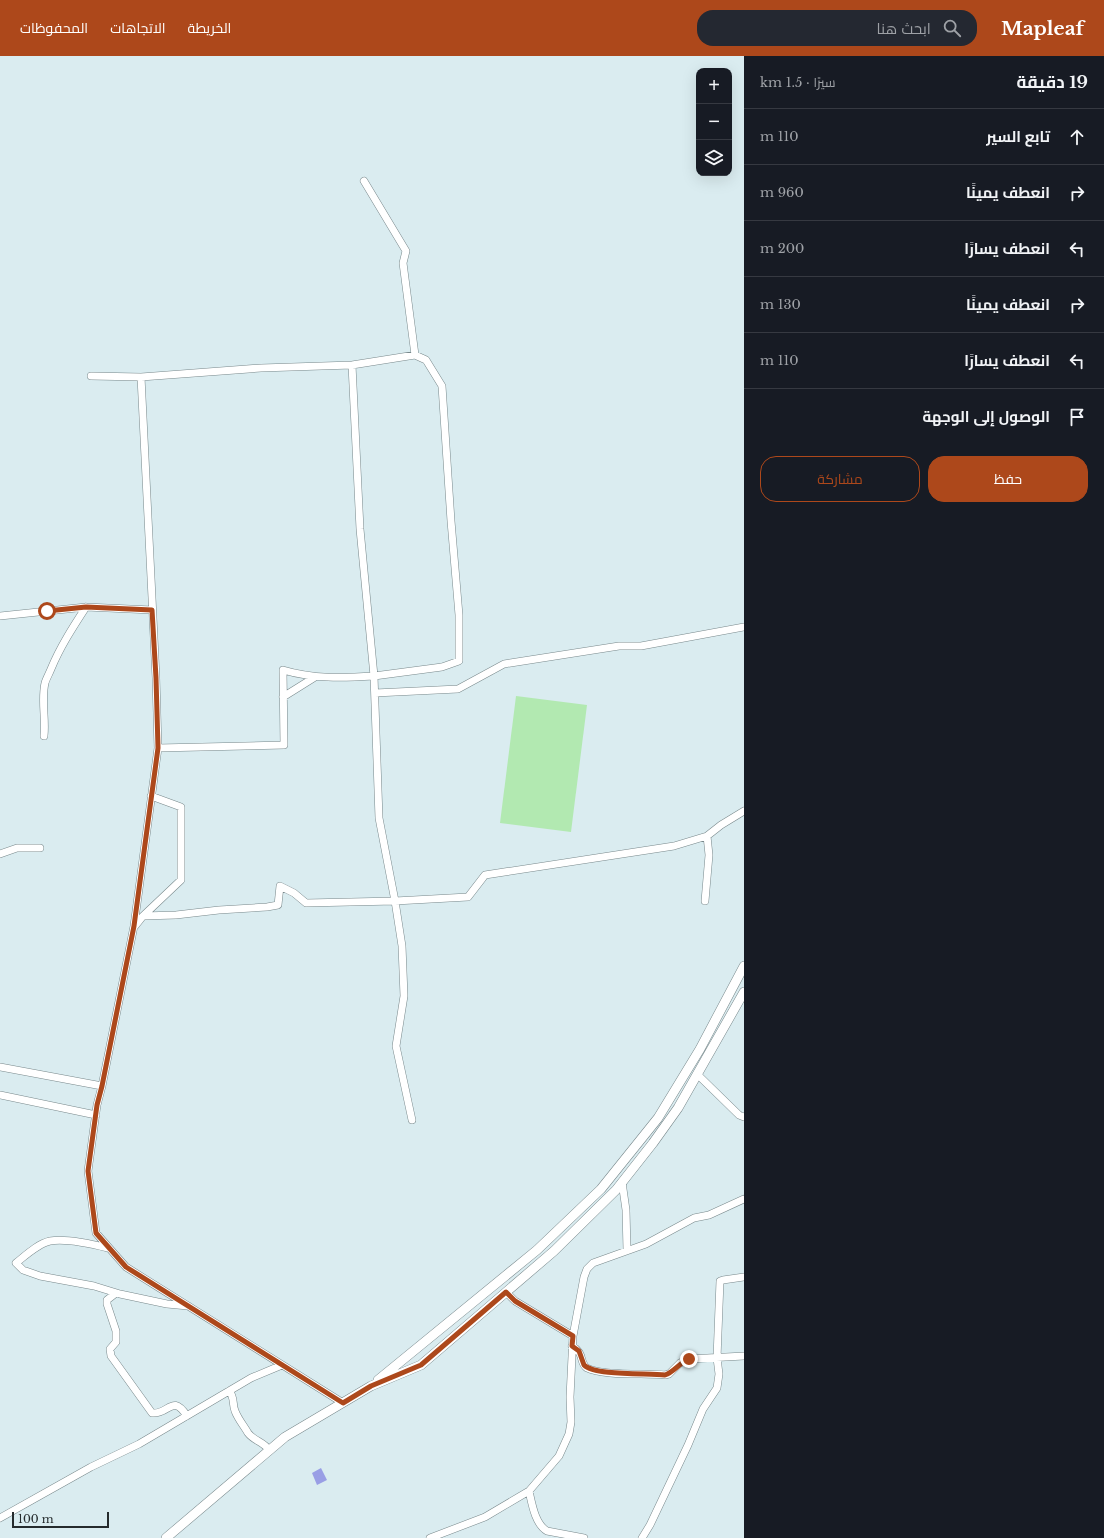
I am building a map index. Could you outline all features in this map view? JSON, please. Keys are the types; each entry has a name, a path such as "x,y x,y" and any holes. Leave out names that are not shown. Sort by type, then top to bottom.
{"main road":[{"path":"166,1538 286,1437 371,1386 537,1250 601,1189 658,1118 700,1049 744,966"},
{"path":"371,1386 421,1365 554,1251 616,1190 654,1143 678,1108 744,992"}],"street":[{"path":"364,181 406,251 403,263 415,355"},
{"path":"91,376 141,377 261,368 352,365 415,355 426,360 442,386 459,615 460,661 442,668 374,676 339,678 316,677 283,670 284,745 158,748"},
{"path":"352,365 360,529 376,693 379,818 402,946 404,996 396,1046 412,1120"},
{"path":"141,377 156,678 158,748 134,926 97,1105 88,1171 96,1233 126,1267 343,1403"},
{"path":"0,616 86,607 152,610"},
{"path":"44,736 44,683 74,625 86,607"},
{"path":"376,693 458,689 504,664 612,647 641,646 744,627"},
{"path":"283,697 316,677"},
{"path":"134,926 181,880 181,807 151,796"},
{"path":"143,916 176,915 278,905 280,886 294,894 306,904 468,897 485,875 674,846 708,836 721,825 744,811"},
{"path":"704,901 709,855 708,836"},
{"path":"0,854 17,848 40,848"},
{"path":"0,1067 102,1086"},
{"path":"697,1074 739,1115 744,1116"},
{"path":"0,1095 96,1115"},
{"path":"622,1182 626,1210 626,1250"},
{"path":"430,1538 485,1517 528,1491 559,1456 569,1434 571,1422 570,1397 573,1336 579,1297 587,1269 593,1263 646,1244 694,1218 709,1215 744,1199"},
{"path":"109,1248 81,1242 50,1241 16,1263 23,1270 32,1274 94,1286 116,1293 167,1304 188,1306"},
{"path":"642,1538 650,1525 688,1445 702,1409 717,1388 719,1374 717,1358 720,1281 744,1277"},
{"path":"506,1292 515,1301 573,1336"},
{"path":"116,1293 107,1300 116,1331 116,1342 110,1349 111,1356 152,1413 159,1412 172,1406 177,1406 181,1408 187,1416"},
{"path":"572,1346 579,1351 586,1367 604,1372 665,1375 669,1374 680,1363 689,1359 744,1356"},
{"path":"0,1518 91,1467 139,1444 252,1378 282,1365"},
{"path":"229,1391 234,1397 234,1409 248,1433 252,1438 265,1445 269,1450"},
{"path":"528,1491 536,1516 543,1528 547,1531 584,1538"}],"green space":[{"path":"516,696 587,705 571,832 500,823"}],"water":[{"path":"321,1468 327,1480 317,1485 312,1473"}],"route":[{"path":"47,611 86,607 152,610 158,748 134,926 97,1105 88,1171 96,1233 126,1267 343,1403 371,1386 421,1365 506,1292 515,1301 573,1336 572,1346 579,1351 584,1365 590,1369 604,1372 665,1375 669,1374 680,1363 689,1359"}]}
